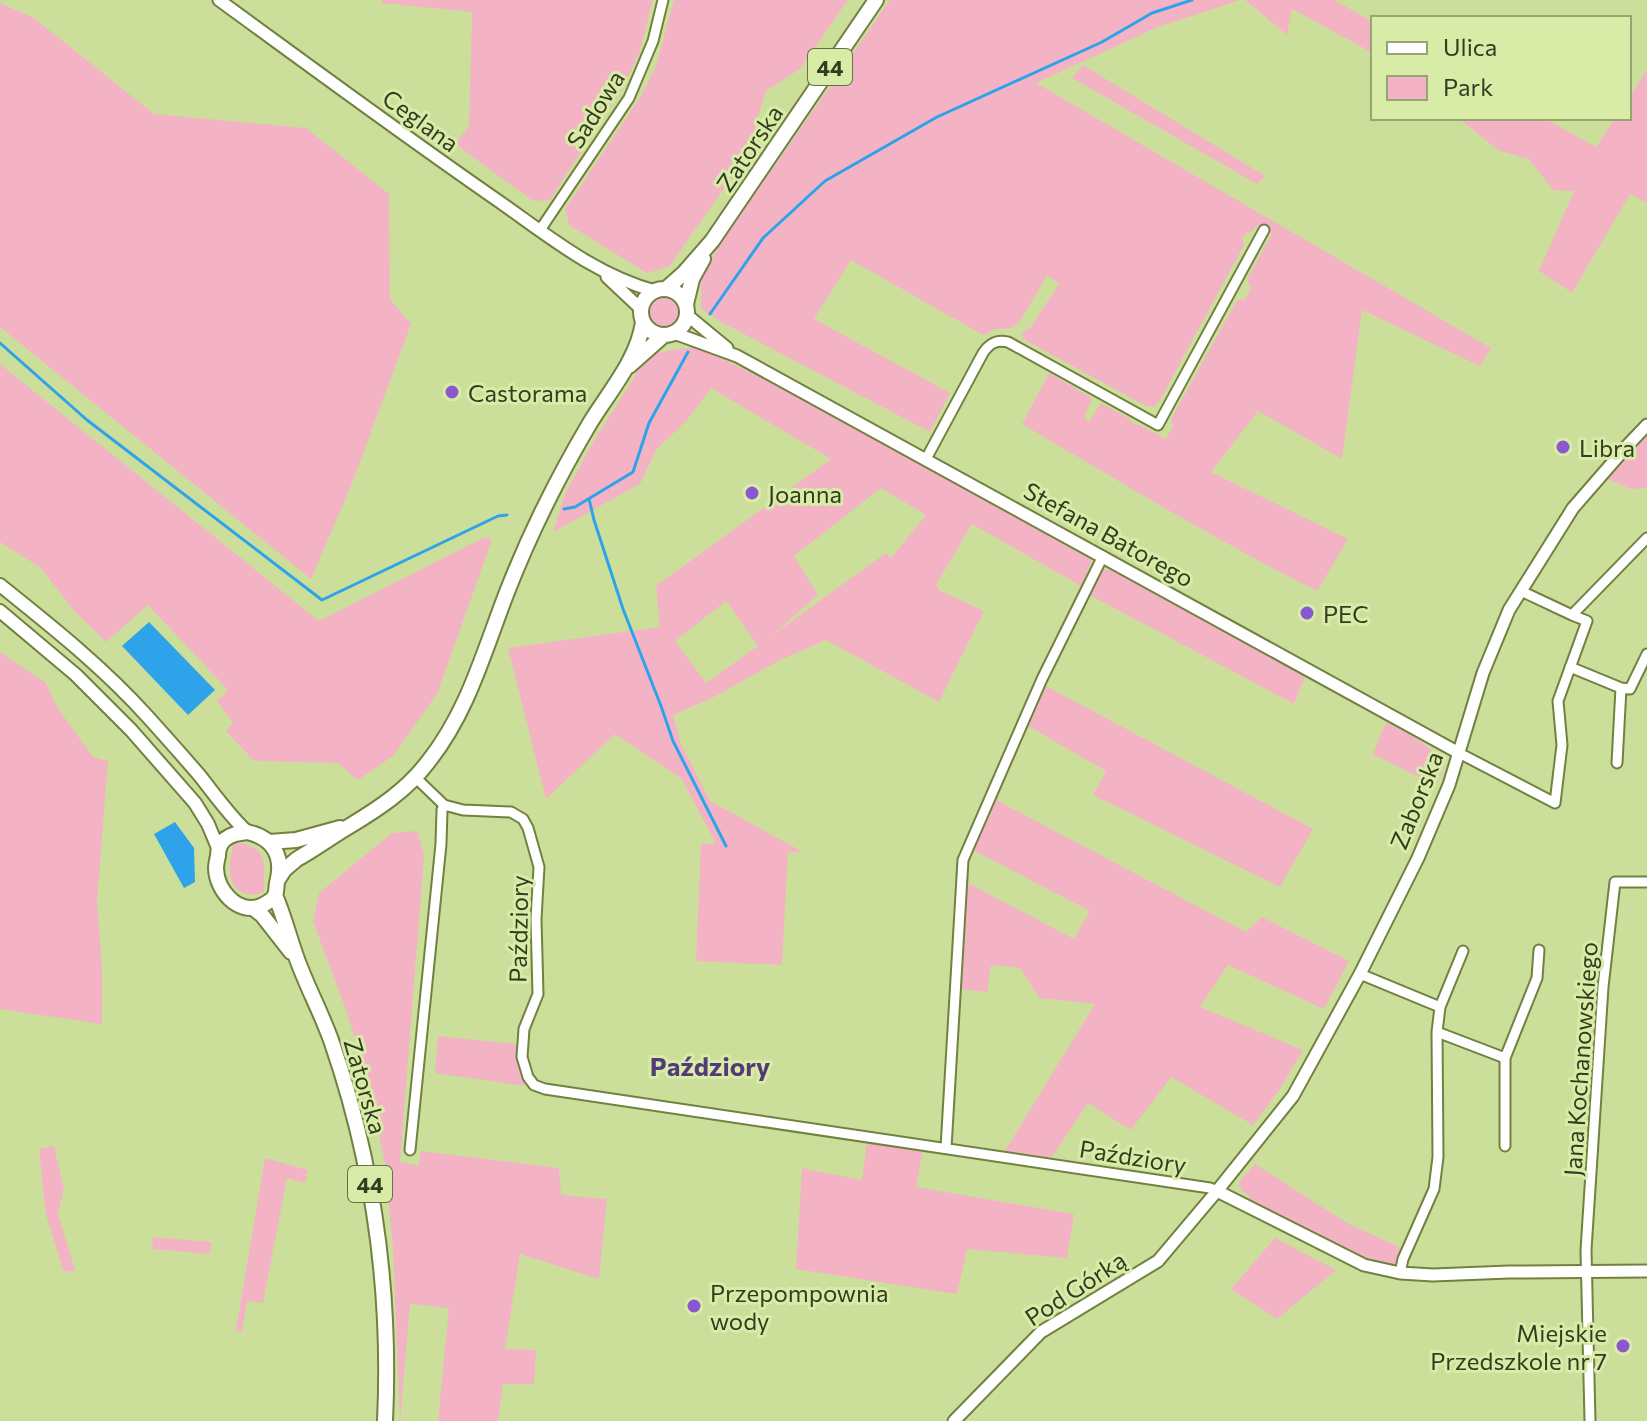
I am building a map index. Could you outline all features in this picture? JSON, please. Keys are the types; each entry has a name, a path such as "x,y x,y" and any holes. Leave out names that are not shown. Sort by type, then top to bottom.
{"main road":[{"name":"Zatorska","path":"686,310 692,279 712,241 876,0"},
{"name":"Zatorska","path":"660,290 684,273 712,241"},
{"path":"660,290 678,294 686,310"},
{"name":"44","path":"279,878 291,863 387,802 415,777 443,743 463,708 539,517 591,421 623,372 642,331 645,298 660,290"},
{"name":"44","path":"623,372 685,322 686,310"},
{"path":"642,316 651,332 669,334"},
{"path":"0,585 69,640 113,681 247,832"},
{"name":"44","path":"0,611 76,675 131,730 195,803 218,848 216,867 223,891 231,901 253,908"},
{"name":"44","path":"269,842 296,840 348,827"},
{"path":"218,848 235,834 247,832 269,842 278,860 279,878 275,895 269,902 253,908"},
{"name":"Zatorska","path":"275,895 346,1087 373,1199 385,1305 385,1421"},
{"name":"Zatorska","path":"253,908 297,959"}],"street":[{"name":"Ceglana","path":"219,0 449,167 601,271 633,285 660,290"},
{"name":"Sadowa","path":"540,230 629,98 653,41 663,0"},
{"path":"1158,425 1264,230"},
{"path":"1246,236 1257,242"},
{"name":"Ceglana","path":"601,271 642,316"},
{"path":"1233,287 1243,292"},
{"name":"Stefana Batorego","path":"686,310 737,356"},
{"name":"Stefana Batorego","path":"669,334 737,356 1459,753"},
{"path":"926,459 983,353 991,343 999,341 1009,342 1167,430"},
{"name":"Zaborska","path":"1217,1191 1293,1096 1360,974 1418,858 1449,785 1483,673 1509,610 1573,508 1647,425"},
{"path":"1572,615 1647,538"},
{"path":"946,1148 963,860 1042,679 1103,556"},
{"path":"1459,753 1555,803 1562,745 1558,701 1587,621 1521,591"},
{"path":"1570,667 1630,689 1647,654"},
{"path":"1617,763 1621,688"},
{"path":"415,777 444,805"},
{"name":"Paździory","path":"444,805 463,810 511,812 523,819 528,828 539,867 536,919 538,994 524,1029 522,1057 534,1085 1217,1191"},
{"name":"Zatorska","path":"410,1150 444,805"},
{"name":"Jana Kochanowskiego","path":"1587,1272 1603,987 1615,882 1647,882"},
{"path":"1505,1146 1505,1058 1537,978 1539,950"},
{"path":"1400,1273 1403,1259 1434,1189 1438,1157 1437,1032 1440,1007 1463,951"},
{"path":"1360,974 1440,1007"},
{"path":"1437,1032 1505,1058"},
{"path":"1217,1191 1364,1265 1400,1273 1647,1271"},
{"name":"Pod Górką","path":"954,1421 1041,1332 1158,1261 1217,1191"},
{"path":"1587,1272 1590,1421"}],"green space":[{"path":"382,0 653,0 639,54 623,87 550,200 533,201 455,144 469,126 472,12 382,3"},
{"path":"674,0 848,0 800,69 766,91 755,126 759,138 669,267 647,273 569,225 565,209 641,96 656,66"},
{"path":"890,0 1240,0 1158,27 1036,83 1491,348 1480,366 1362,310 1342,459 1258,411 1211,472 1348,539 1317,591 1204,531 1022,424 1049,373 1092,398 1084,418 1089,422 1101,403 1130,419 1130,422 1166,439 1173,426 1171,419 1237,300 1244,300 1251,288 1247,279 1272,234 1256,225 1252,232 1242,238 1244,245 1154,407 1146,406 1023,339 1022,332 1030,328 1059,284 1047,275 1021,320 1012,328 995,329 983,335 851,260 814,319 950,393 930,432 701,309 701,278 720,244"},
{"path":"1245,0 1334,0 1371,21 1371,52 1292,9 1287,35"},
{"path":"0,3 34,18 154,114 306,128 389,194 390,299 411,324 351,486 311,579 0,327"},
{"path":"1083,65 1265,176 1257,184 1072,78"},
{"path":"1647,70 1647,203 1630,194 1572,293 1539,271 1574,191 1553,190 1529,159 1498,150 1460,120 1548,120 1596,147 1614,120 1631,120 1631,94"},
{"path":"664,295 675,300 680,311 675,322 664,327 653,322 648,311 653,300"},
{"path":"700,348 791,392 1093,558 1081,586 972,524 936,585 939,590 984,611 939,702 826,640 673,715 681,744 710,801 803,852 788,852 782,965 696,961 701,844 716,844 682,779 615,734 546,799 508,648 660,627 656,586 831,459 711,388 687,420 656,450 640,484 553,532 565,494 646,355","holes":["881,488 926,515 891,558 886,553 771,636 818,595 794,556","726,601 758,646 706,683 675,641"]},
{"path":"0,364 319,621 485,537 492,540 437,694 393,756 358,780 338,763 254,761 226,731 233,723 217,701 228,690 148,605 106,642 75,612 41,568 0,542"},
{"path":"1647,430 1647,488 1631,489 1605,478 1621,459 1646,438"},
{"path":"1100,570 1111,570 1305,676 1294,704 1088,594"},
{"path":"0,652 46,683 57,707 93,757 108,761 97,901 102,1024 0,1009"},
{"path":"1046,686 1313,829 1280,887 1093,795 1106,771 1028,726"},
{"path":"1386,722 1419,740 1440,759 1444,767 1435,785 1373,754"},
{"path":"996,800 1246,932 1262,917 1349,961 1324,1009 1228,965 1200,1007 1303,1050 1280,1089 1253,1125 1171,1077 1131,1130 1088,1103 1052,1157 1003,1154 1095,1004 1039,998 1020,968 991,965 987,992 960,989 968,883 1074,939 1090,911 973,850"},
{"path":"417,831 424,856 400,1162 419,1166 420,1151 559,1168 561,1195 607,1199 599,1279 520,1254 505,1349 536,1350 534,1384 503,1384 498,1421 438,1421 449,1308 410,1304 400,1421 393,1250 385,1164 370,1086 313,921 319,893 392,833"},
{"path":"241,843 251,846 261,855 264,892 246,894 237,889 231,879 233,845"},
{"path":"438,1036 516,1044 525,1086 435,1073"},
{"path":"867,1142 923,1150 916,1187 1074,1214 1067,1258 967,1249 957,1294 796,1269 802,1168 862,1180"},
{"path":"54,1146 64,1189 58,1214 75,1270 64,1272 46,1215 39,1149"},
{"path":"265,1158 308,1170 305,1183 287,1178 263,1303 247,1301 242,1332 236,1330"},
{"path":"1255,1164 1347,1223 1403,1249 1397,1268 1366,1260 1248,1201 1250,1196 1241,1191 1239,1182"},
{"path":"153,1237 212,1242 209,1254 152,1249"},
{"path":"1275,1238 1336,1270 1277,1319 1231,1289"}],"water":[{"path":"149,622 215,690 188,715 122,646"},
{"path":"175,822 194,848 195,882 184,888 154,834"}],"waterway":[{"path":"710,314 763,238 825,181 937,117 1102,42 1152,13 1192,0"},
{"path":"0,343 87,420 322,600 498,516 507,515"},
{"path":"564,509 575,507 633,472 649,423 688,352"},
{"path":"589,499 623,609 673,741 726,846"}],"place":[{"name":"Castorama","path":"452,392"},
{"name":"Libra","path":"1563,447"},
{"name":"Joanna","path":"752,493"},
{"name":"PEC","path":"1307,613"},
{"name":"Przepompownia wody","path":"694,1306"},
{"name":"Miejskie Przedszkole nr 7","path":"1623,1346"}],"district":[{"name":"Paździory","path":"710,1065"}]}
